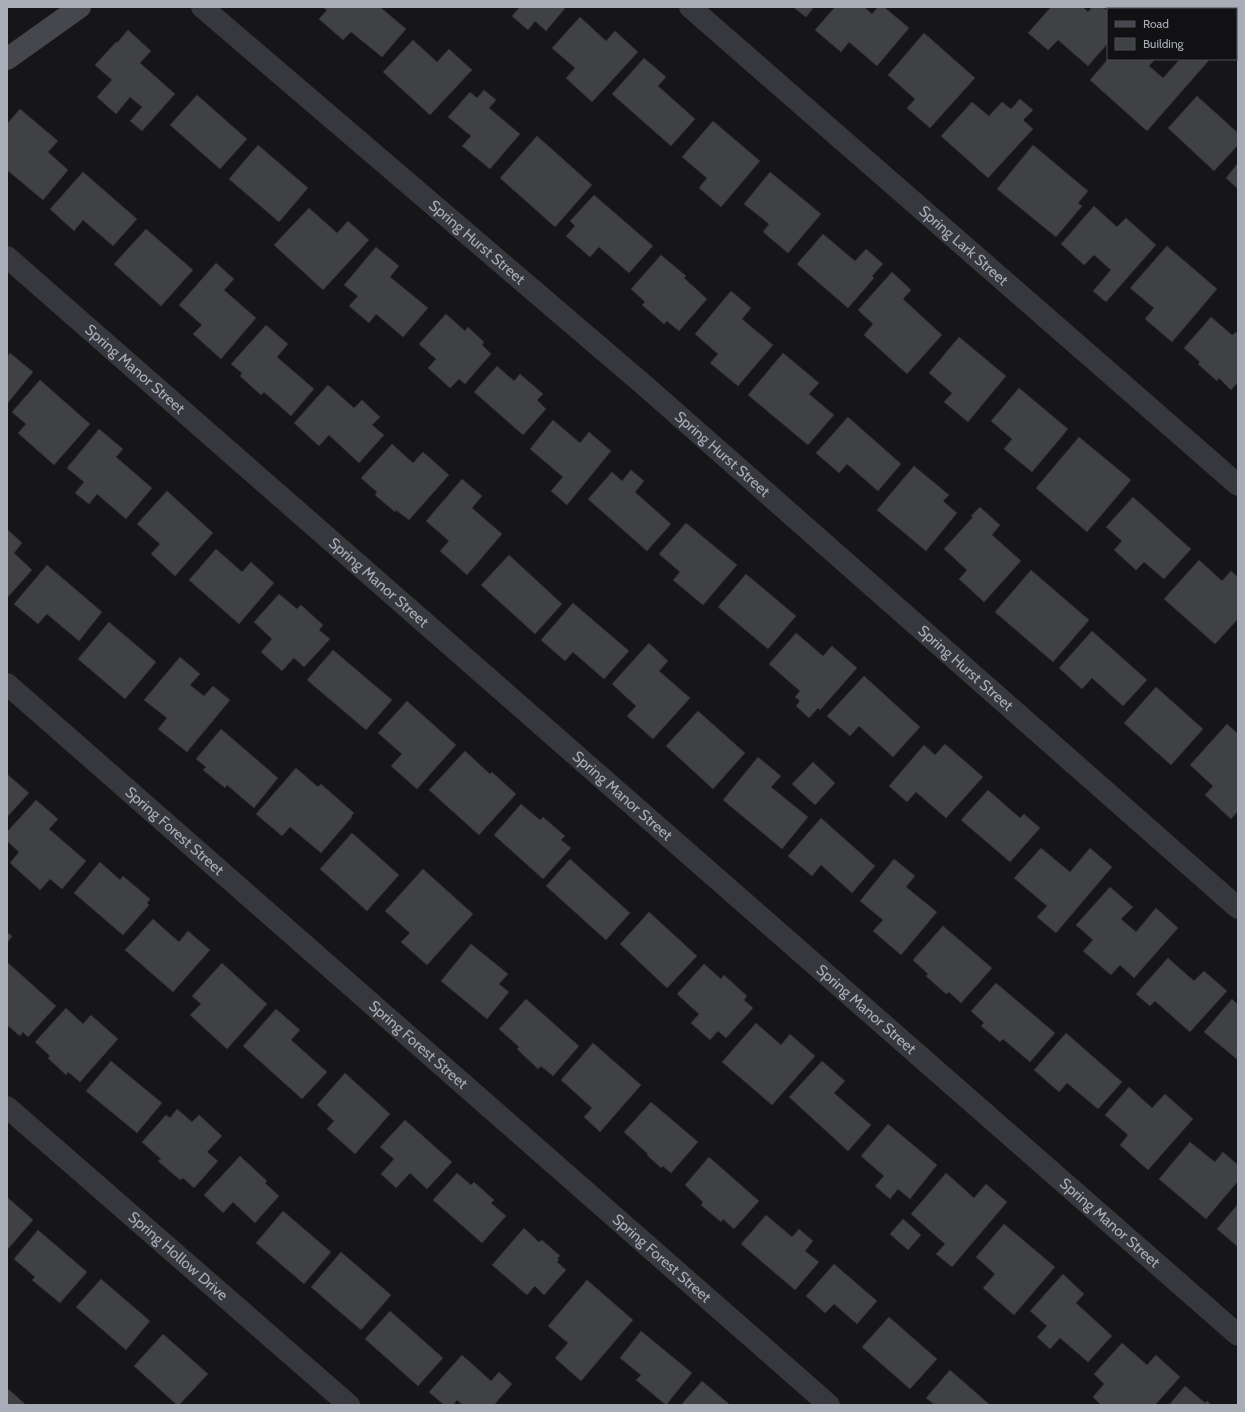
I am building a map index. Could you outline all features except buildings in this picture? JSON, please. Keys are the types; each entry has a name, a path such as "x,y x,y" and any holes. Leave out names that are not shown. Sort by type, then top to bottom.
{"street":[{"path":"7,59 80,7"},
{"name":"Spring Hurst Street","path":"202,7 644,385 1238,908"},
{"name":"Spring Lark Street","path":"690,7 1238,485"},
{"name":"Spring Manor Street","path":"7,257 1238,1335"},
{"name":"Spring Forest Street","path":"7,684 829,1405"},
{"name":"Spring Hollow Drive","path":"7,1106 349,1405"}]}
